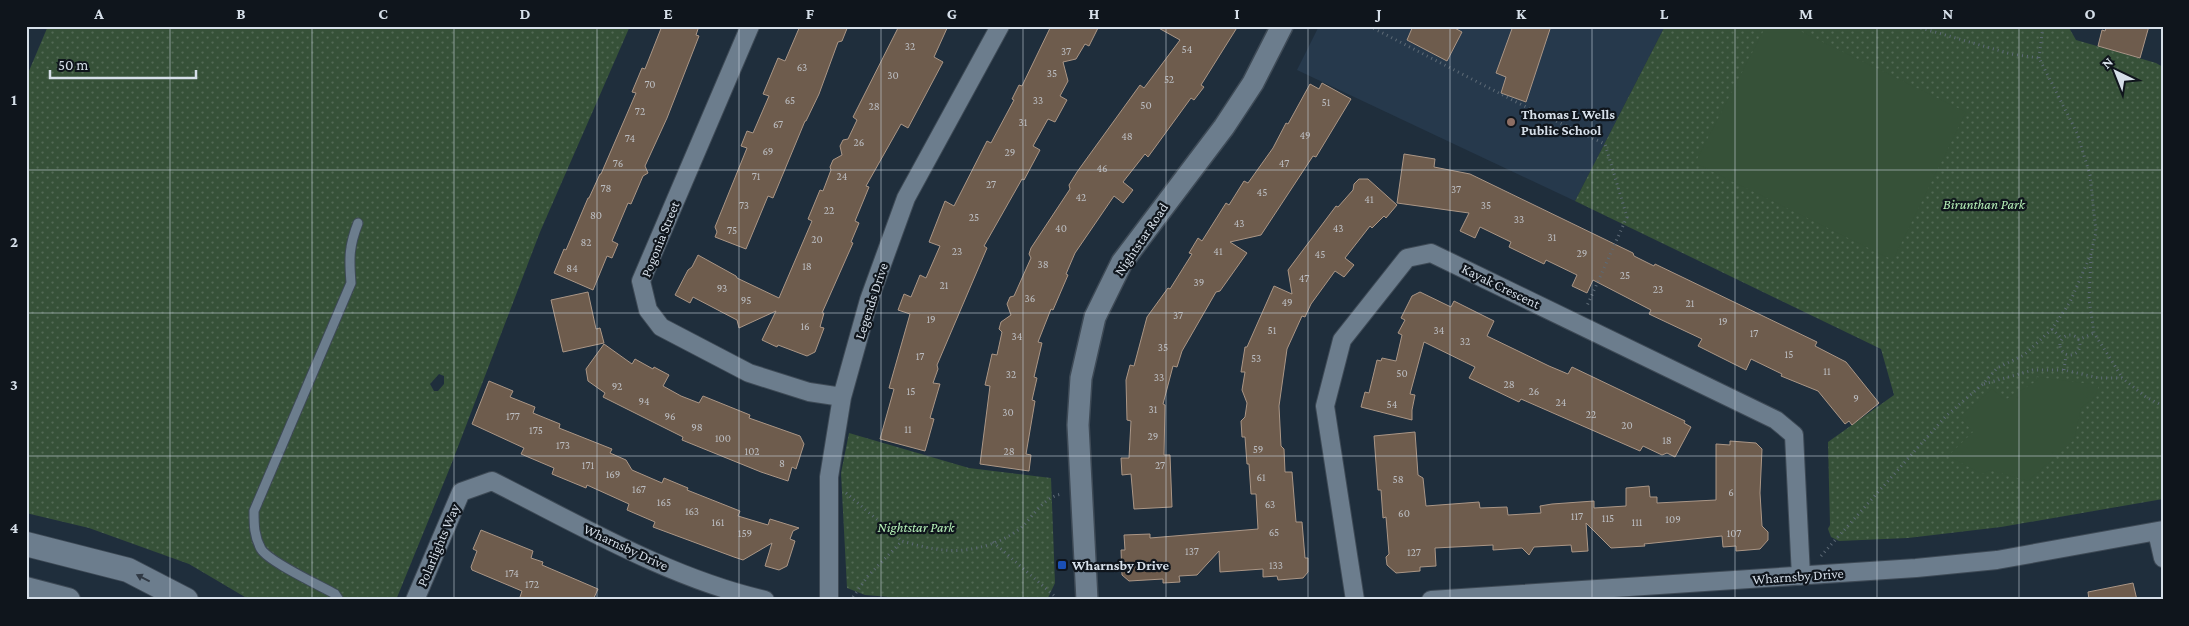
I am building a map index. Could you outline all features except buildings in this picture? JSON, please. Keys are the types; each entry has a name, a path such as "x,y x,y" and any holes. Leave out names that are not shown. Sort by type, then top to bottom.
{"main road":[{"path":"26,544 128,570 186,600"},
{"path":"26,589 68,600"}],"street":[{"name":"Pogonia Street","path":"750,26 641,281 648,310 661,327 749,373 809,392 842,397"},
{"name":"Legends Drive","path":"829,600 829,477 842,397 869,300 906,198 1000,26"},
{"name":"Nightstar Road","path":"1087,600 1078,425 1080,378 1095,316 1122,262 1224,127 1253,83 1282,26"},
{"name":"Kayak Crescent","path":"1355,600 1326,406 1342,340 1392,274 1407,258 1431,253 1776,420 1794,435 1801,576"},
{"name":"Wharnsby Drive","path":"492,481 660,565 743,595 765,600"},
{"name":"Polarlights Way","path":"415,600 461,492 492,481"},
{"name":"Wharnsby Drive","path":"1431,600 1801,576 1997,560 2160,531"},
{"path":"2160,531 2163,558"}],"lane":[{"path":"339,600 335,594 280,564 262,551 254,532 254,510 351,283 349,260 351,242 358,223"}],"path":[{"path":"1369,26 1526,107 1604,144 1626,217 1579,324"},
{"path":"1914,26 2011,54 2039,58"},
{"path":"2043,26 2039,58 2077,134 2090,175 2096,232 2091,254 2089,299 2094,332 2122,378 2146,397 2163,406"},
{"path":"1801,576 1946,416 1983,384 1997,368 2024,356 2052,329 2070,302 2091,254"},
{"path":"2052,329 2062,339"},
{"path":"2078,340 2094,332"},
{"path":"2062,339 2071,336 2078,340 2080,346 2078,352 2066,355"},
{"path":"2062,339 2061,348 2066,355 2064,370"},
{"path":"1983,384 2033,370 2064,370 2099,378 2122,378"},
{"path":"829,477 902,541 954,551 970,550 993,542 1019,529 1053,495 1081,492"},
{"path":"853,597 868,576 902,541"},
{"path":"993,542 1059,600"}],"shaded area":[{"name":"Thomas L Wells Public School","path":"1319,26 1665,26 1575,201 1297,70"}],"green space":[{"path":"48,26 630,26 540,232 451,465 396,600 250,600 189,564 89,528 26,513 26,78","holes":["439,374 444,376 444,384 438,391 434,391 430,384"]},
{"name":"Birunthan Park","path":"1665,26 2068,26 2076,40 2156,63 2163,67 2163,499 2001,527 1908,538 1839,541 1831,537 1828,529 1830,525 1828,442 1894,395 1881,349 1575,201"},
{"path":"1766,26 1790,26 1966,112 1893,260 1695,163"},
{"path":"2036,377 2099,385 2095,397 2081,408 2074,440 2028,481 1990,470 1982,474 1948,456 1973,432 1960,417 1992,389 2005,400 2038,380"},
{"name":"Nightstar Park","path":"849,433 969,468 1051,478 1055,583 1048,598 926,600 865,595 847,588 841,473"}],"place":[{"name":"Thomas L Wells Public School","path":"1511,122"},
{"name":"Wharnsby Drive","path":"1062,565"}]}
